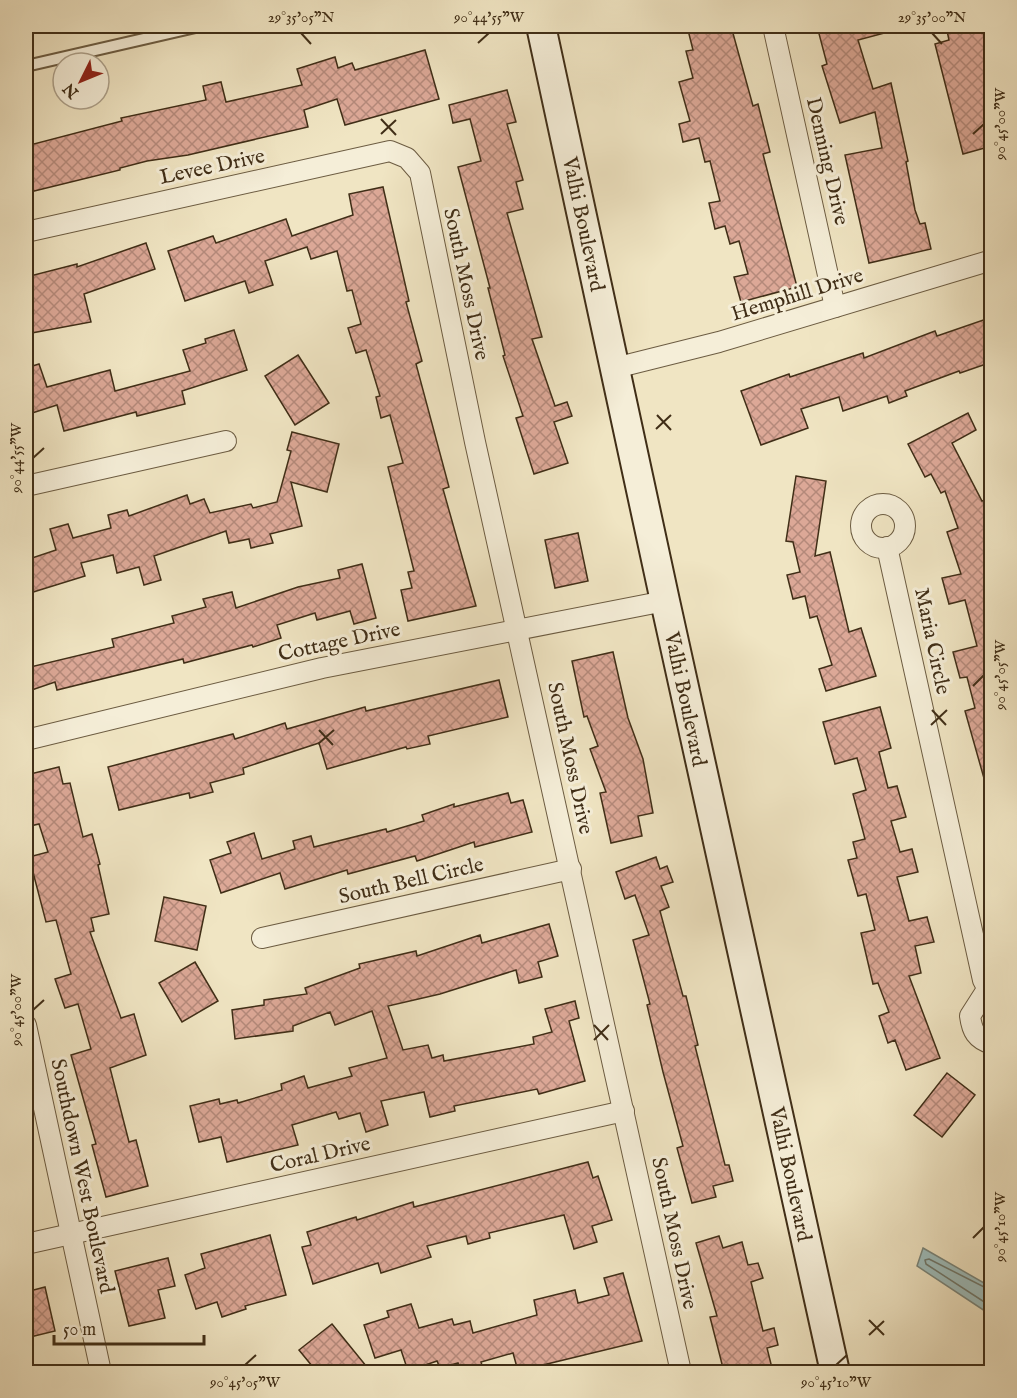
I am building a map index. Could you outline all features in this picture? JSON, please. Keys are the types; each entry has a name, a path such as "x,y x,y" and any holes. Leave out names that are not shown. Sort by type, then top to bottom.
{"street":[{"name":"Valhi Boulevard","path":"541,26 835,1372"},
{"name":"Denning Drive","path":"773,26 836,307"},
{"name":"Levee Drive","path":"26,232 390,152 407,158"},
{"name":"South Moss Drive","path":"407,158 420,173 475,442 624,1111 676,1371"},
{"name":"Hemphill Drive","path":"615,368 719,342 992,260"},
{"path":"26,486 226,441"},
{"name":"Maria Circle","path":"887,547 989,994 970,1016 972,1030 981,1041 992,1044"},
{"name":"Cottage Drive","path":"26,740 322,668 665,601"},
{"name":"South Bell Circle","path":"262,938 571,869"},
{"name":"Southdown West Boulevard","path":"26,1025 101,1372"},
{"name":"Coral Drive","path":"26,1244 624,1111"}],"lane":[{"path":"26,66 200,26"}],"water":[{"path":"923,1248 991,1287 991,1315 917,1266"}],"building":[{"path":"687,26 731,26 753,106 758,104 770,152 763,154 797,287 741,302 734,277 748,274 739,241 730,244 725,226 715,229 709,203 720,201 710,161 705,162 699,138 683,142 679,124 690,121 679,82 693,78 686,51 693,50"},
{"path":"817,26 891,26 892,31 858,40 873,89 891,83 908,161 906,162 915,210 920,224 925,223 931,249 869,263 845,155 882,148 875,112 840,123 822,66 827,64"},
{"path":"946,26 992,26 992,146 963,154 935,44 949,40"},
{"path":"425,50 439,99 345,125 337,99 304,110 308,127 188,155 147,161 26,193 26,146 122,121 121,118 206,100 203,86 221,82 226,102 302,85 297,69 335,57 338,68 352,63 355,70"},
{"path":"507,90 516,122 507,124 523,180 516,182 523,209 507,213 542,337 532,339 555,406 567,402 572,416 554,422 568,463 534,474 516,418 523,416 503,356 505,355 488,288 490,288 458,167 481,161 470,119 453,123 449,105"},
{"path":"383,187 409,301 406,302 422,361 416,364 449,487 443,489 476,606 408,621 401,590 412,588 408,572 414,571 388,467 403,463 390,415 381,418 376,397 380,396 366,350 356,353 348,328 361,324 352,290 347,291 337,251 311,259 307,247 265,261 273,285 249,293 245,281 185,301 168,251 213,236 216,243 286,219 292,236 353,215 349,194"},
{"path":"146,243 155,269 84,294 91,322 26,334 26,277 77,264 77,267"},
{"path":"992,317 992,362 960,373 959,371 905,391 907,396 889,403 887,396 843,411 839,397 801,409 808,428 761,445 741,391 789,374 790,377 863,353 864,358 935,331 937,336"},
{"path":"234,330 247,370 182,391 185,404 137,416 136,412 64,431 57,405 29,414 26,404 26,368 39,364 47,387 110,370 115,391 190,371 183,350 206,343 205,339"},
{"path":"298,355 329,403 295,425 265,376"},
{"path":"968,413 976,430 952,443 982,501 985,500 992,518 992,549 987,551 992,570 992,788 987,789 965,711 975,708 967,677 960,678 953,652 977,646 965,600 949,604 942,578 961,574 947,532 958,528 945,491 941,493 931,474 925,477 908,444"},
{"path":"292,432 339,444 327,492 291,482 302,526 270,534 273,543 251,548 249,539 229,543 226,531 154,556 161,580 144,585 139,567 117,573 113,555 81,563 85,576 30,593 26,578 26,560 56,550 50,529 68,524 73,538 111,528 108,515 127,510 129,516 187,495 190,504 204,499 210,513 251,504 253,508 277,502 291,451 287,450"},
{"path":"796,476 826,481 815,556 830,552 849,632 861,628 876,676 826,691 819,669 832,665 817,616 810,618 805,596 793,599 787,575 800,572 793,542 786,541"},
{"path":"578,533 588,581 555,588 545,540"},
{"path":"362,564 376,618 354,624 350,611 317,620 315,613 277,625 281,638 253,647 252,645 184,663 183,659 57,690 55,682 26,692 26,668 114,647 112,639 174,623 172,616 206,607 203,599 232,592 236,608 298,587 340,578 338,570"},
{"path":"613,652 628,718 643,759 653,813 638,816 642,836 611,843 600,793 606,792 590,749 598,746 587,716 584,717 572,661"},
{"path":"499,680 508,717 428,736 430,744 407,749 406,747 327,769 319,743 243,768 244,774 210,783 213,792 190,798 189,793 119,810 108,767 233,734 235,739 285,723 287,729 365,707 366,711"},
{"path":"880,707 891,748 879,752 888,788 897,786 906,817 891,821 900,852 912,849 918,872 897,877 909,921 927,917 934,942 915,946 921,973 909,976 940,1058 906,1070 895,1040 888,1043 879,1016 889,1012 878,983 873,984 861,933 875,930 866,894 858,896 848,860 857,858 853,842 865,839 853,794 866,790 857,758 835,764 823,722"},
{"path":"59,767 63,784 70,783 83,837 92,834 100,864 98,865 109,914 91,918 94,931 90,932 121,1018 134,1014 146,1055 110,1068 129,1142 136,1140 148,1186 106,1197 92,1145 96,1144 71,1055 91,1049 78,1004 65,1008 55,979 71,974 56,920 46,922 29,857 48,852 39,824 26,827 26,775"},
{"path":"508,793 511,803 523,800 532,832 475,847 474,842 417,861 415,856 348,874 347,870 285,889 280,873 221,893 210,860 231,853 227,842 254,833 262,859 295,849 293,841 311,836 314,847 386,829 387,832 424,821 422,815 454,804 454,807"},
{"path":"656,857 660,869 667,866 673,882 661,886 669,907 660,911 683,996 686,996 698,1045 695,1046 725,1165 729,1165 733,1181 713,1186 716,1197 692,1203 677,1148 683,1146 663,1072 647,1005 650,1004 633,940 649,935 635,895 625,899 616,872"},
{"path":"164,897 206,906 197,950 155,941"},
{"path":"549,924 558,956 538,962 542,977 519,983 516,970 440,994 388,1006 403,1050 428,1045 432,1058 443,1055 444,1061 534,1044 533,1037 552,1032 545,1009 575,1001 579,1018 569,1021 585,1081 539,1094 537,1089 454,1106 455,1111 430,1117 424,1092 381,1101 388,1125 366,1132 360,1113 339,1119 336,1112 292,1125 298,1145 227,1162 221,1137 199,1142 190,1106 219,1099 220,1104 237,1100 238,1103 282,1090 281,1084 304,1076 308,1088 352,1076 349,1068 387,1058 372,1011 335,1025 330,1012 293,1026 293,1031 235,1039 232,1010 264,1005 264,1000 307,994 305,988 360,968 359,964 416,951 417,956 480,935 482,943"},
{"path":"195,962 218,1001 182,1022 159,983"},
{"path":"947,1073 975,1095 942,1137 914,1115"},
{"path":"588,1162 593,1178 598,1176 612,1220 592,1226 597,1242 574,1249 564,1215 489,1233 490,1238 468,1244 466,1236 427,1246 431,1257 381,1273 378,1263 313,1284 302,1247 311,1245 307,1232 356,1217 357,1220 413,1202 414,1207"},
{"path":"270,1235 286,1295 245,1306 246,1309 222,1317 217,1302 196,1309 185,1275 205,1268 201,1254"},
{"path":"719,1236 723,1248 742,1242 748,1265 758,1263 763,1278 751,1282 763,1331 774,1328 778,1345 767,1348 773,1372 724,1372 710,1317 717,1316 696,1243"},
{"path":"168,1258 175,1286 158,1290 165,1318 129,1326 115,1271"},
{"path":"623,1273 642,1341 518,1371 513,1353 481,1362 484,1372 461,1372 458,1363 440,1368 437,1361 408,1371 401,1350 375,1358 364,1325 389,1317 387,1311 411,1304 419,1328 452,1319 454,1325 470,1321 473,1333 537,1315 534,1300 575,1290 578,1303 609,1295 604,1278"},
{"path":"45,1287 55,1331 26,1338 26,1292"},
{"path":"332,1324 371,1372 317,1372 299,1350"}]}
